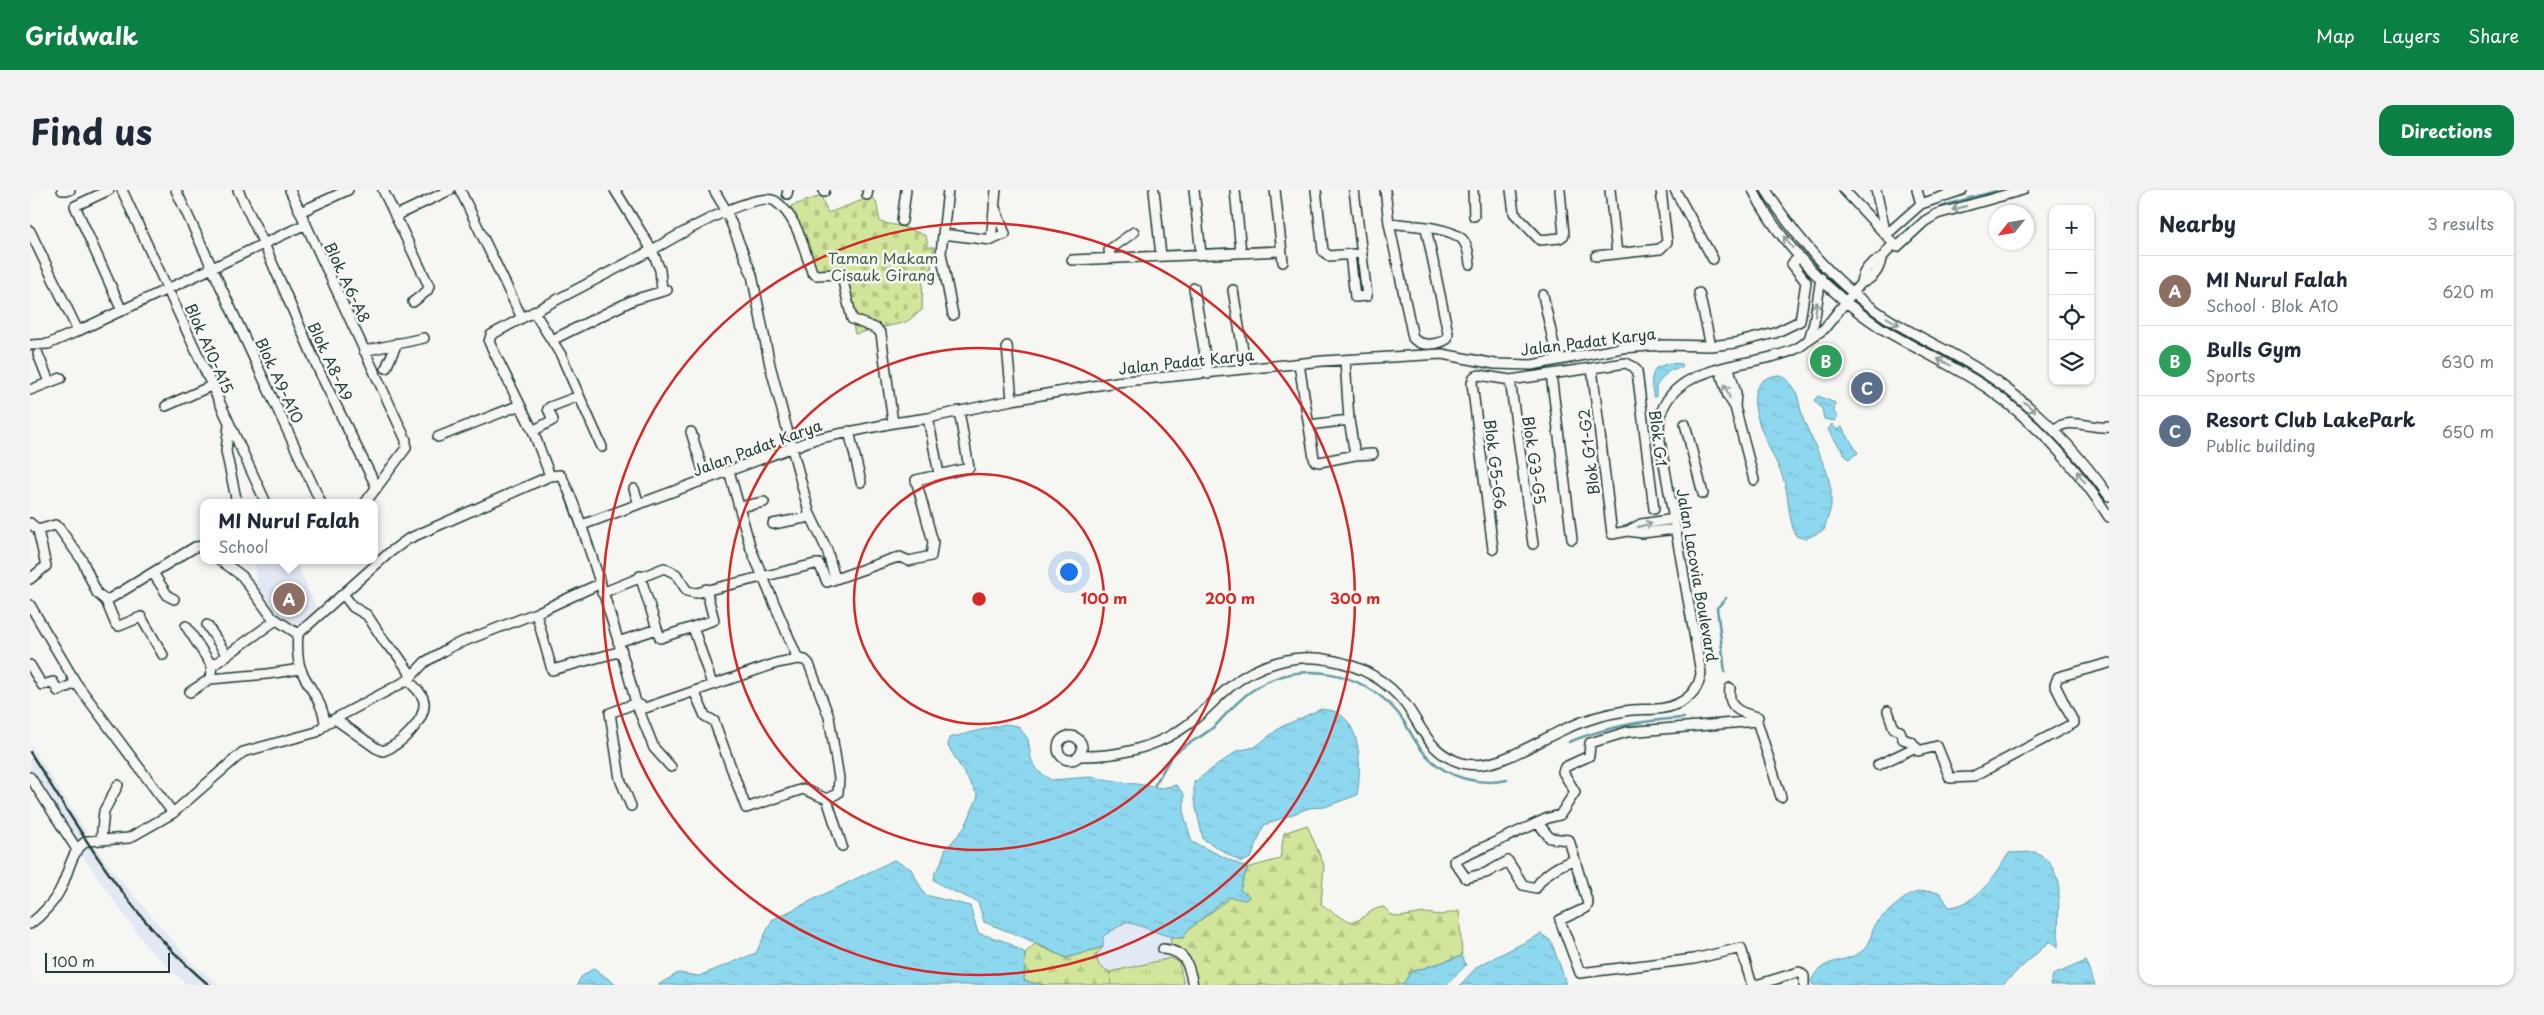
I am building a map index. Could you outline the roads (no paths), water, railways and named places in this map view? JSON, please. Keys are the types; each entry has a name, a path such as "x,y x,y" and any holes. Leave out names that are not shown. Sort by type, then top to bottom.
{"street":[{"path":"109,190 75,206 122,311"},
{"name":"Blok A9-A10","path":"176,190 320,499"},
{"name":"Blok A8-A9","path":"238,190 264,244 321,375 377,488"},
{"name":"Blok A6-A8","path":"290,190 406,440 406,448 377,488"},
{"path":"300,212 348,190"},
{"path":"383,190 429,286 428,291 413,302"},
{"path":"395,216 450,190"},
{"path":"460,190 522,318"},
{"path":"552,340 633,300 665,290 652,250 615,190"},
{"path":"714,190 726,210 756,286 770,365 810,517 826,550 835,579"},
{"path":"902,221 906,190"},
{"path":"948,190 940,253 953,314"},
{"path":"992,240 996,190"},
{"path":"1154,190 1161,256"},
{"path":"1194,190 1201,254"},
{"path":"1235,190 1241,252"},
{"path":"1275,190 1283,262"},
{"path":"1316,190 1323,252 1329,256 1361,253"},
{"path":"1350,254 1355,297 1367,296 1354,190"},
{"path":"1386,190 1389,224 1413,338 1420,344 1441,343 1447,339 1448,333 1426,228"},
{"path":"1472,190 1474,216"},
{"path":"1511,190 1514,212 1540,240 1560,238 1564,235 1560,190"},
{"path":"1610,190 1617,254"},
{"path":"1596,256 1660,249 1665,246 1667,242 1661,190"},
{"path":"1675,190 1713,259"},
{"path":"1753,190 1799,256 1846,302 1881,328 1972,378 2022,415 2075,470 2109,517"},
{"path":"1766,190 1807,249 1853,293 1887,318 1978,369 2029,406 2054,430 2109,496"},
{"path":"1844,190 1895,245"},
{"path":"1876,190 1886,235"},
{"path":"1917,190 1921,204"},
{"path":"1886,235 1921,204 1960,190"},
{"name":"Jalan Lacovia Boulevard","path":"1079,756 1128,751 1154,744 1179,731 1203,714 1231,685 1252,671 1278,662 1302,659 1328,659 1353,665 1392,688 1406,705 1431,745 1445,756 1463,764 1479,765 1500,760 1567,728 1601,715 1626,710 1662,709 1677,704 1690,696 1700,683 1701,673 1660,441 1659,419 1666,401 1681,384 1698,375 1793,351 1824,329 1861,283 1862,275 1874,261 1881,259 1925,221 1937,214 2002,193 2023,190"},
{"name":"Blok A10-A15","path":"123,192 264,499"},
{"path":"550,476 533,431 489,342 492,335 726,210 762,199 774,201 784,209 796,229 812,272 816,275 839,274 842,277 852,320 877,329 883,340 893,423"},
{"path":"943,234 992,240 1006,234 994,205"},
{"path":"31,343 48,344 213,269 306,224"},
{"path":"1389,224 1448,231 1462,239 1467,247 1470,264"},
{"path":"30,231 78,331"},
{"path":"1110,258 1109,250 1134,232"},
{"path":"1072,260 1281,251"},
{"name":"Jalan Padat Karya","path":"582,525 816,439 1012,400 1123,381 1345,360 1442,354 1506,365 1532,365 1622,348 1663,345 1711,346 1775,333 1800,321 1806,282 1792,264 1799,256"},
{"path":"1809,339 1814,323 1821,278"},
{"path":"1194,288 1208,374"},
{"path":"1233,290 1246,369"},
{"path":"1699,293 1711,346"},
{"path":"1543,295 1558,359"},
{"path":"534,312 566,365 602,447"},
{"path":"364,351 424,338"},
{"path":"386,368 397,343"},
{"path":"1007,346 1012,400"},
{"path":"38,354 49,382"},
{"path":"1345,360 1349,420 1355,455"},
{"name":"Blok G1","path":"1592,368 1626,363 1637,371 1654,508"},
{"path":"1299,364 1315,461 1373,454"},
{"path":"1510,380 1592,368"},
{"name":"Blok G1-G2","path":"1592,368 1612,534 1628,531 1641,524 1676,524"},
{"path":"1725,369 1736,393 1735,407 1754,480"},
{"path":"1972,378 1978,369"},
{"path":"1551,374 1572,539"},
{"name":"Blok G5-G6","path":"1493,549 1472,383 1474,376 1479,375 1510,380"},
{"path":"30,390 61,378"},
{"name":"Blok G3-G5","path":"1510,380 1533,544"},
{"path":"166,406 211,386"},
{"path":"533,431 553,420 548,409 550,407 579,396"},
{"path":"438,436 520,405"},
{"path":"30,924 40,917 60,891 76,848 87,841 129,838 173,813 237,755 250,749 317,732 324,724 410,678 424,662 452,646 601,588 660,568 668,568 676,574 687,591 696,593 706,589 815,564 819,564 827,582 892,559 900,558 909,561 930,556 933,542 916,480 970,468 959,411"},
{"path":"928,418 938,474"},
{"path":"1309,425 1349,420"},
{"path":"228,421 226,451 236,499"},
{"path":"2054,430 2060,424 2068,423 2093,427 2109,427"},
{"path":"1686,424 1703,494"},
{"path":"849,431 861,482"},
{"path":"691,432 706,480"},
{"path":"729,471 751,549 798,659"},
{"path":"378,562 408,539 550,476 563,477 582,525 622,651 636,703 654,748 671,767"},
{"path":"368,499 377,488"},
{"path":"634,489 639,504"},
{"path":"739,507 764,502"},
{"path":"773,524 810,517"},
{"path":"30,523 38,530 46,566 30,579"},
{"path":"38,530 55,525 59,528 82,560 97,593 106,601 116,625 119,626 141,617 163,655"},
{"path":"106,601 195,547 200,546"},
{"path":"226,564 242,576 276,620 298,634"},
{"path":"324,724 324,712 301,669 297,647 298,634 376,564"},
{"path":"153,573 168,596 174,599"},
{"path":"640,576 660,638 714,620 706,589"},
{"path":"335,719 383,751 393,747 412,730 423,710 424,700 396,653 386,644 367,615 353,607 343,594"},
{"path":"30,605 76,683 173,813"},
{"path":"536,613 552,670 622,651"},
{"path":"210,679 212,666 226,654 276,620"},
{"path":"186,626 212,666"},
{"path":"207,626 226,654"},
{"path":"693,627 712,684"},
{"path":"618,642 657,629"},
{"path":"631,806 620,779 610,712 636,703 645,708 712,684 777,663 798,659 805,660 809,664 829,717 840,790 838,793 827,798 803,789 745,808 714,720 705,716 694,691"},
{"path":"1888,711 1894,729 1900,731 1903,739 1912,742 1918,751 1937,746 1950,778 1972,777 2074,723 2055,685 2058,677 2109,663"},
{"path":"30,665 42,685 53,682 58,690 76,683"},
{"path":"190,692 210,679 301,669"},
{"path":"1730,688 1729,697 1734,708 1742,714 1758,717 1757,721 1781,797"},
{"path":"1575,860 1564,863 1559,868 1542,877 1536,888 1523,885 1508,861 1486,873 1466,878 1454,861 1560,815 1574,793 1563,770 1589,756 1590,743 1627,732 1757,721"},
{"path":"1878,764 1916,747"},
{"path":"30,777 76,848"},
{"path":"101,840 104,810 118,785"},
{"path":"827,798 842,846"},
{"path":"1538,823 1550,838 1569,840 1588,904 1586,908 1560,920 1580,974 1694,959 1741,948 1752,985"},
{"path":"1163,949 1173,950 1182,955 1189,965 1193,985"},
{"path":"1756,985 1799,972 1804,976 1804,985"}],"water":[{"path":"1669,363 1682,364 1682,368 1673,369 1667,373 1656,386 1656,397 1654,397 1652,382 1654,371 1656,368"},
{"path":"1779,375 1787,379 1797,394 1803,419 1827,472 1831,490 1831,507 1824,530 1805,539 1796,536 1793,529 1785,483 1763,434 1755,403 1756,390 1764,380"},
{"path":"1818,396 1835,403 1834,413 1838,416 1835,421 1824,419 1822,409 1814,400"},
{"path":"1832,424 1837,430 1842,427 1858,453 1848,459 1828,430"},
{"path":"1321,709 1331,710 1345,718 1356,738 1359,762 1357,795 1325,807 1309,808 1264,825 1251,858 1241,862 1203,839 1194,799 1194,782 1237,751 1255,747 1281,727"},
{"path":"1005,724 1018,726 1028,739 1031,759 1039,772 1051,780 1091,777 1162,788 1176,785 1184,794 1184,815 1192,842 1247,868 1240,890 1249,896 1246,900 1228,897 1188,930 1183,938 1168,936 1126,922 1103,936 1103,947 1066,958 1025,938 984,922 978,902 944,887 934,880 935,872 940,866 945,850 965,827 978,796 948,746 949,738"},
{"path":"2035,852 2050,862 2059,883 2058,947 2050,941 2002,985 1813,985 1811,981 1823,967 1853,956 1867,946 1876,922 1906,897 1924,891 1940,893 1949,907 1959,905 1968,901 1984,888 2009,853"},
{"path":"894,860 911,869 925,895 970,906 978,933 1007,942 1025,953 1024,981 1044,985 658,985 678,973 699,976 756,953 772,920"},
{"path":"1541,934 1551,941 1567,985 1460,985 1478,966"},
{"path":"1462,956 1466,965 1447,985 1402,985 1411,972"},
{"path":"2086,961 2095,985 2050,985 2053,975"},
{"path":"594,968 616,985 577,985 581,977"}],"waterway":[{"path":"1903,234 1935,210 1946,205 1996,191"},
{"path":"1725,672 1717,608 1726,598"},
{"path":"1154,786 1174,754 1212,729 1234,706 1253,690 1271,680 1290,674 1310,672 1348,679 1366,687 1383,698 1401,717 1422,751 1444,770 1475,781 1496,782 1507,780"},
{"path":"1569,742 1625,725 1654,720 1684,718"}],"railway":[{"path":"30,752 90,846 132,905 181,960 209,985"}],"place":[{"name":"Bulls Gym","path":"1826,361"},
{"name":"Resort Club LakePark","path":"1867,388"},
{"name":"MI Nurul Falah","path":"289,599"}],"park label":[{"name":"Taman Makam Cisauk Girang","path":"883,266"}]}
